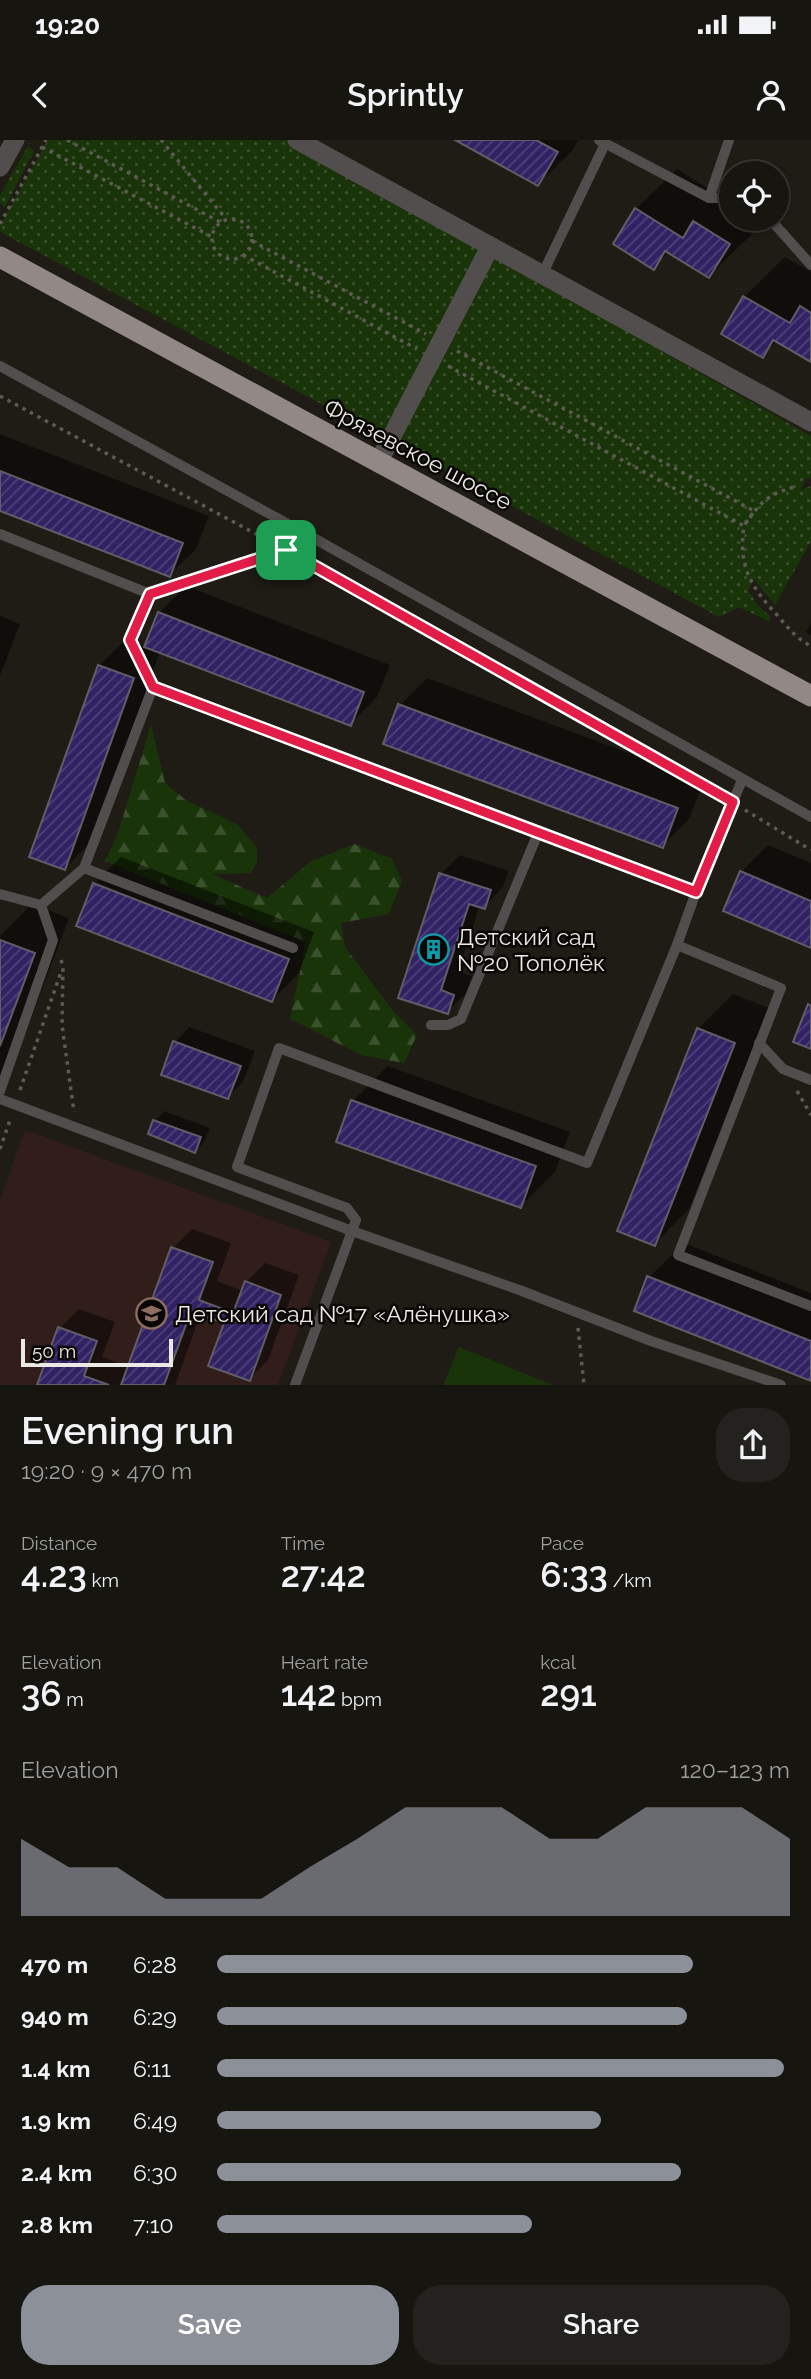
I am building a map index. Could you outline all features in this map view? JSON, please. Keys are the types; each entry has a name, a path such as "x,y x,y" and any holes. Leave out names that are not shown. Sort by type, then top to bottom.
{"highway":[{"name":"Фрязевское шоссе","path":"0,257 811,696"}],"street":[{"path":"0,167 15,140"},
{"path":"297,140 811,422"},
{"path":"378,463 490,247"}],"lane":[{"path":"709,198 729,140"},
{"path":"542,275 602,142 709,198 719,198"},
{"path":"780,231 811,265"},
{"path":"0,366 811,817"},
{"path":"0,534 150,594 317,540"},
{"path":"150,594 130,640 153,687 696,892"},
{"path":"41,905 85,868 153,687"},
{"path":"295,1385 356,1220 347,1208 237,1167 279,1048 587,1163 742,780"},
{"path":"431,1025 448,1025 460,1019 538,833"},
{"path":"85,868 293,948"},
{"path":"0,894 41,905"},
{"path":"0,1091 52,940 41,905"},
{"path":"677,945 780,988 678,1255 811,1306"},
{"path":"759,1043 783,1069 811,1080"},
{"path":"0,1099 651,1341 781,1385"}],"path":[{"path":"0,225 46,140"},
{"path":"67,140 220,222"},
{"path":"161,140 226,219"},
{"path":"42,148 212,237"},
{"path":"226,219 239,220 245,224 251,235 250,247 243,256 234,259 222,257 213,246 215,227 226,219"},
{"path":"251,241 744,526"},
{"path":"243,256 436,349 754,512 744,526 743,557 748,577 760,597 801,641 811,646"},
{"path":"0,396 286,550 733,802 811,850"},
{"path":"744,526 762,501 770,495 794,487"},
{"path":"52,940 63,966 62,1025 69,1086 73,1108 85,1132"},
{"path":"0,1149 63,966"},
{"path":"576,1312 584,1385"}],"shaded area":[{"name":"Детский сад №17 «Алёнушка»","path":"25,1130 331,1242 278,1385 0,1385 0,1200"}],"green space":[{"path":"48,140 291,140 811,436 811,477 806,479 800,490 811,486 811,541 775,605 754,579 748,590 758,606 770,616 770,622 739,607 719,617 4,234 0,231 0,225"},
{"path":"28,146 34,151 5,207 0,203 0,195"},
{"path":"151,725 165,783 187,801 237,824 257,848 257,861 251,873 212,874 267,898 310,862 354,844 392,859 402,881 389,914 341,923 345,947 393,1011 417,1035 404,1063 361,1055 290,1019 306,942 105,861 118,833"},
{"path":"459,1347 553,1385 443,1385"}],"building":[{"path":"455,140 536,140 558,152 538,186"},
{"path":"635,208 683,238 693,221 730,244 709,278 665,251 654,270 613,244"},
{"path":"743,296 790,323 800,306 811,313 811,362 773,340 763,358 721,334"},
{"path":"0,471 183,543 170,577 0,511"},
{"path":"158,612 364,692 351,726 144,647"},
{"path":"98,665 134,678 65,870 29,857"},
{"path":"398,704 678,808 663,848 383,744"},
{"path":"740,871 811,901 811,948 723,911"},
{"name":"Детский сад №20 Тополёк","path":"439,873 491,890 485,909 469,904 441,990 454,995 448,1014 398,998"},
{"path":"93,883 289,959 272,1002 76,926"},
{"path":"0,940 35,953 0,1046"},
{"path":"808,1004 811,1006 811,1049 793,1042"},
{"path":"697,1028 735,1043 655,1246 617,1231"},
{"path":"173,1041 241,1066 228,1099 161,1075"},
{"path":"351,1100 536,1166 521,1208 336,1142"},
{"path":"153,1120 201,1137 195,1153 148,1134"},
{"path":"171,1247 213,1262 199,1300 233,1313 245,1281 281,1295 250,1381 208,1366 224,1323 191,1311 164,1385 121,1385"},
{"path":"647,1276 811,1341 811,1381 634,1311"},
{"path":"58,1327 97,1341 84,1376 109,1385 37,1385"}],"place":[{"name":"Детский сад №20 Тополёк","path":"434,949"},
{"name":"Детский сад №17 «Алёнушка»","path":"152,1313"}],"route":[{"path":"286,550 733,802 696,892 153,687 130,640 150,594 286,550"}]}
